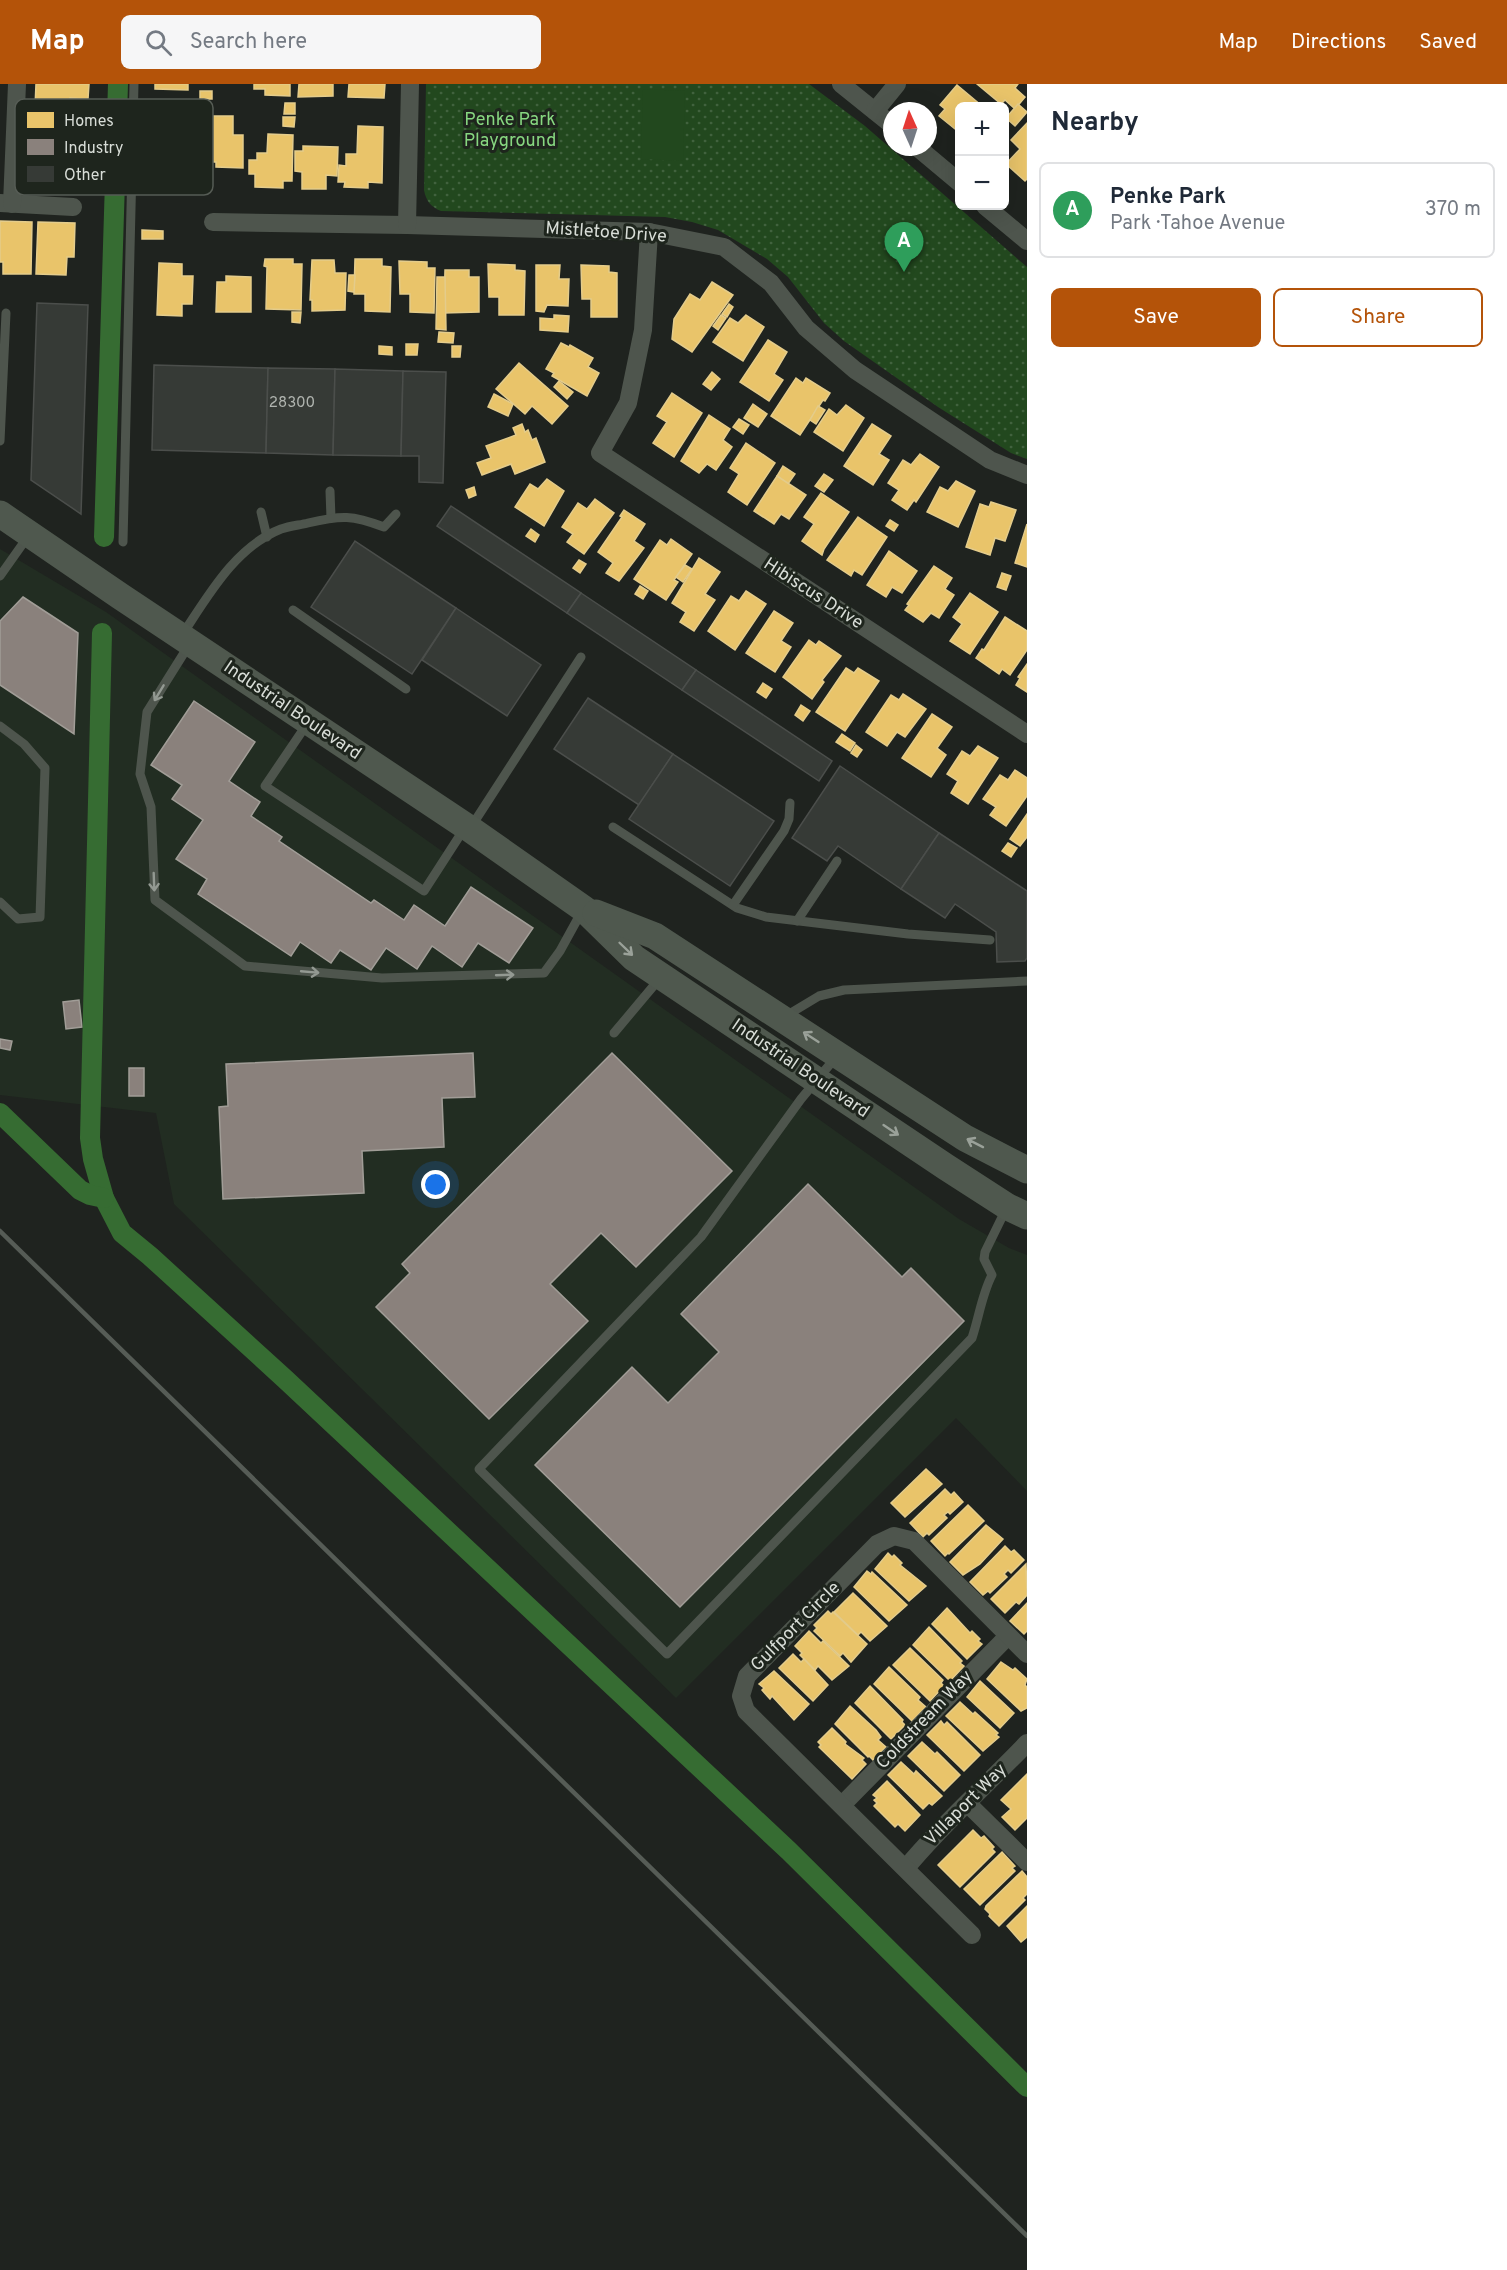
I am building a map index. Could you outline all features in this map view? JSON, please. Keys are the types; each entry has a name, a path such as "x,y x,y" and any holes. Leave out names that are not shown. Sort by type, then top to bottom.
{"main road":[{"name":"Industrial Boulevard","path":"0,514 468,828 584,909 634,958 1017,1212"},
{"name":"Industrial Boulevard","path":"584,909 655,936 965,1138 1027,1170"}],"street":[{"path":"16,99 17,84"},
{"path":"407,225 410,84"},
{"path":"842,84 883,118"},
{"path":"875,111 897,84"},
{"path":"15,106 6,203 73,207"},
{"path":"928,156 955,179"},
{"path":"990,210 1027,241"},
{"name":"Mistletoe Drive","path":"213,222 649,232 724,247 771,283 806,328 855,370 990,460 1027,475"},
{"name":"Hibiscus Drive","path":"649,232 643,330 628,404 600,453 1027,734"},
{"name":"Gulfport Circle","path":"972,1935 746,1711 741,1696 747,1676 877,1544 894,1536 914,1541 1027,1654"},
{"name":"Coldstream Way","path":"842,1805 1008,1636"},
{"name":"Villaport Way","path":"906,1868 938,1830 968,1804 1027,1743"},
{"path":"968,1804 1027,1862"}],"lane":[{"path":"134,84 134,99"},
{"path":"123,542 131,195"},
{"path":"0,441 6,314"},
{"path":"330,491 331,518"},
{"path":"261,512 267,537"},
{"path":"396,514 384,527 357,517 331,518 281,529 258,542 227,569 185,640 147,712 140,774 151,807 155,900 245,966 382,978 544,973 560,951 584,909"},
{"path":"0,576 30,533"},
{"path":"293,610 406,689"},
{"path":"308,722 265,786 424,891 581,657"},
{"path":"0,726 24,744 45,768 40,916 18,919 0,902"},
{"path":"733,905 784,831 789,819 790,803"},
{"path":"613,827 733,905 766,917 908,934 990,940"},
{"path":"797,921 837,861"},
{"path":"614,1033 662,976"},
{"path":"782,1019 819,996 844,990 1027,981"},
{"path":"838,1055 700,1237 479,1469 667,1654 972,1338 982,1307 985,1285 992,1275 984,1259 985,1252 1017,1212"}],"shaded area":[{"path":"0,549 106,612 959,1219 1009,1248 1027,1255 1027,1491 956,1418 676,1698 174,1204 156,1113 0,1095"}],"green space":[{"name":"Penke Park Playground","path":"426,84 809,84 883,142 883,156 899,156 955,204 955,210 962,210 1027,267 1027,459 1011,453 938,407 844,341 824,323 788,277 767,259 718,230 665,217 441,211 434,208 424,190"},
{"path":"643,89 685,91 683,161 641,159"}],"building: Homes":[{"path":"36,84 89,84 88,99 35,99"},
{"path":"155,84 188,84 188,90 155,89"},
{"path":"254,84 290,84 290,96 265,95 265,89 254,89"},
{"path":"299,84 333,84 333,96 298,97"},
{"path":"349,84 385,84 384,98 348,97"},
{"path":"977,84 1018,84 1015,88 1025,97 1015,109 1005,100 999,102"},
{"path":"957,85 977,102 955,102 955,129 939,116 945,109 940,105"},
{"path":"200,91 212,91 212,99 200,99"},
{"path":"285,103 295,103 295,114 284,114"},
{"path":"1018,104 1027,112 1015,126 1009,121 1009,114"},
{"path":"213,116 233,116 233,135 243,135 243,168 216,167 216,162 213,162"},
{"path":"283,117 295,117 294,127 283,126"},
{"path":"1027,123 1027,179 1025,181 1009,167 1009,161 1020,149 1011,140"},
{"path":"358,126 383,127 382,183 368,182 368,188 344,187 345,182 338,182 339,165 346,166 346,154 357,154"},
{"path":"268,134 293,135 292,181 283,181 283,188 255,187 255,174 249,174 249,160 257,160 257,153 267,153"},
{"path":"303,146 338,147 337,176 326,175 326,189 302,189 302,172 295,171 295,151 303,151"},
{"path":"0,221 32,222 31,274 3,274 3,262 0,262"},
{"path":"38,222 75,223 74,257 67,257 66,275 36,274"},
{"path":"142,230 163,231 163,239 142,239"},
{"path":"265,259 293,259 293,264 302,264 301,310 266,309 267,267 264,266"},
{"path":"355,259 382,259 382,266 391,267 390,312 365,311 365,294 354,294"},
{"path":"312,260 334,260 335,273 346,273 345,310 312,311 312,300 310,300"},
{"path":"399,261 427,262 427,268 435,268 434,313 410,312 410,294 400,294"},
{"path":"159,263 182,264 182,276 193,276 192,304 182,304 182,316 157,315"},
{"path":"488,264 515,265 515,270 525,271 524,315 499,315 499,297 489,297"},
{"path":"536,265 560,265 559,279 569,279 568,306 547,305 544,312 536,311"},
{"path":"581,265 609,266 609,272 617,273 617,317 591,317 591,299 582,299"},
{"path":"445,270 469,270 469,277 479,277 479,312 444,313"},
{"path":"349,275 355,275 354,292 348,291"},
{"path":"226,276 251,277 251,312 216,312 217,282 226,282"},
{"path":"437,277 445,277 446,330 436,329"},
{"path":"712,282 733,295 692,352 672,339 674,319 690,294 700,300"},
{"path":"729,304 733,307 727,317 722,314"},
{"path":"292,312 301,312 300,323 292,322"},
{"path":"554,315 569,316 568,332 540,330 540,318 554,319"},
{"path":"721,315 726,318 718,330 713,326"},
{"path":"746,315 764,327 743,361 713,342 730,318 738,323"},
{"path":"439,332 454,333 453,343 438,342"},
{"path":"768,340 787,352 774,374 783,380 769,401 740,382"},
{"path":"561,343 569,347 570,345 593,358 588,367 599,373 587,396 552,376 554,373 546,369"},
{"path":"406,344 418,344 417,355 406,355"},
{"path":"379,346 392,347 392,355 379,354"},
{"path":"452,346 461,346 460,357 452,357"},
{"path":"519,363 568,406 552,424 532,406 525,414 496,389"},
{"path":"712,372 720,379 711,390 703,384"},
{"path":"796,378 803,383 806,378 830,393 800,435 771,416"},
{"path":"559,381 573,392 567,399 554,387"},
{"path":"672,393 702,413 674,457 653,443 667,422 657,416"},
{"path":"494,394 513,404 508,416 488,407"},
{"path":"753,404 767,414 758,427 744,418"},
{"path":"846,405 864,418 843,451 814,432 829,409 837,415"},
{"path":"818,406 825,410 816,424 810,420"},
{"path":"709,415 730,429 723,440 732,447 716,470 707,464 699,473 681,461"},
{"path":"739,419 749,425 743,434 733,427"},
{"path":"522,424 525,432 528,430 532,440 536,438 545,462 515,474 511,464 482,475 477,463 491,458 486,446 516,435 513,428"},
{"path":"872,424 891,436 879,454 889,460 873,485 844,466"},
{"path":"746,443 775,463 747,505 728,492 739,474 730,468"},
{"path":"920,454 939,467 916,502 914,500 907,510 892,500 899,490 888,483 903,460 911,465"},
{"path":"783,466 795,474 788,484 777,476"},
{"path":"824,474 833,480 824,492 815,486"},
{"path":"777,476 806,495 789,519 781,514 774,524 754,511"},
{"path":"547,479 564,491 544,526 515,507 530,484 538,489"},
{"path":"956,481 975,491 958,527 927,512 940,487 948,491"},
{"path":"474,487 476,495 469,498 466,490"},
{"path":"821,493 849,512 822,555 802,541 814,524 804,517"},
{"path":"595,499 614,513 584,554 567,542 573,534 562,527 578,503 587,509"},
{"path":"991,502 1016,510 1005,541 995,538 990,555 966,547 980,504 989,507"},
{"path":"624,510 645,524 634,541 644,548 619,581 606,573 613,563 598,552 622,517 620,516"},
{"path":"858,517 887,537 862,575 854,570 851,576 827,560"},
{"path":"890,520 898,525 894,531 886,526"},
{"path":"1027,524 1027,567 1015,563"},
{"path":"531,529 539,535 535,542 526,536"},
{"path":"671,539 692,554 674,580 678,582 666,600 634,579 660,540 667,545"},
{"path":"889,551 917,571 902,593 892,587 886,597 867,585"},
{"path":"699,558 720,572 705,594 715,600 694,631 680,622 686,612 672,603"},
{"path":"579,560 586,564 580,573 573,568"},
{"path":"685,565 692,569 683,582 676,577"},
{"path":"934,566 952,578 945,589 954,595 939,618 931,613 923,622 905,610"},
{"path":"1002,573 1011,576 1006,590 997,587"},
{"path":"640,586 648,591 643,599 635,594"},
{"path":"746,591 766,604 735,650 708,631 731,596 739,601"},
{"path":"970,593 998,612 970,654 950,641 962,624 953,617"},
{"path":"774,611 793,623 781,641 791,647 775,672 746,653"},
{"path":"1005,617 1027,631 1027,650 1010,675 1002,669 999,674 976,658 982,649 984,650"},
{"path":"809,640 816,645 819,641 841,656 822,680 824,682 812,699 783,677"},
{"path":"1027,664 1027,692 1016,685 1020,678 1018,677"},
{"path":"846,668 854,673 858,668 879,681 845,731 816,712"},
{"path":"763,683 772,689 766,698 757,692"},
{"path":"903,694 926,709 905,737 897,732 887,746 866,732 891,695 899,700"},
{"path":"801,705 810,711 803,721 795,715"},
{"path":"932,714 952,727 937,748 946,755 931,777 902,758"},
{"path":"842,734 855,743 850,751 836,742"},
{"path":"856,745 862,750 857,757 851,753"},
{"path":"978,746 998,758 968,804 951,793 958,781 947,774 962,751 970,756"},
{"path":"1015,770 1027,778 1027,796 1006,826 990,815 996,807 983,799 1000,775 1008,780"},
{"path":"1027,814 1027,837 1020,846 1010,839"},
{"path":"1008,843 1017,848 1011,857 1002,851"},
{"path":"926,1469 942,1484 905,1517 891,1503"},
{"path":"945,1489 951,1495 954,1492 963,1502 950,1514 948,1512 944,1515 947,1518 929,1535 927,1533 923,1537 910,1523"},
{"path":"968,1505 984,1521 945,1556 931,1541"},
{"path":"986,1525 1003,1539 980,1564 963,1575 950,1562"},
{"path":"1005,1546 1011,1552 1014,1550 1024,1560 1011,1573 1008,1570 1004,1574 1007,1577 990,1593 988,1591 983,1595 970,1582"},
{"path":"888,1553 892,1557 894,1555 902,1563 900,1565 926,1586 909,1601 875,1569"},
{"path":"1026,1564 1027,1595 1019,1604 1016,1602 1005,1613 991,1599"},
{"path":"867,1571 871,1574 872,1572 907,1605 889,1621 854,1587"},
{"path":"853,1593 887,1626 870,1641 861,1632 858,1635 834,1612"},
{"path":"1027,1603 1027,1631 1024,1634 1010,1621"},
{"path":"947,1608 970,1633 972,1631 980,1639 978,1641 982,1644 967,1659 932,1624"},
{"path":"828,1611 831,1614 833,1612 867,1644 851,1662 843,1653 840,1656 814,1631 817,1628 814,1625"},
{"path":"929,1627 962,1661 960,1663 964,1666 950,1681 913,1645"},
{"path":"809,1631 849,1666 832,1680 818,1666 815,1670 800,1655 802,1653 795,1646"},
{"path":"910,1648 943,1680 941,1683 944,1686 930,1701 893,1665"},
{"path":"793,1654 801,1662 804,1659 828,1685 813,1701 779,1668"},
{"path":"1001,1662 1013,1670 1015,1668 1027,1679 1025,1685 1027,1687 1027,1708 1021,1711 987,1679"},
{"path":"889,1667 920,1697 918,1700 926,1707 912,1721 874,1684"},
{"path":"774,1671 809,1704 794,1720 772,1696 770,1699 759,1684"},
{"path":"980,1681 1014,1713 1000,1728 967,1697"},
{"path":"870,1686 903,1720 905,1725 891,1739 855,1703"},
{"path":"960,1702 998,1733 996,1735 999,1737 983,1751 946,1716"},
{"path":"850,1706 876,1730 881,1737 878,1740 886,1747 873,1760 835,1724"},
{"path":"941,1721 944,1725 947,1722 980,1755 964,1771 927,1735"},
{"path":"832,1728 846,1742 845,1744 864,1758 862,1760 866,1764 852,1779 819,1747 821,1745 818,1742"},
{"path":"922,1742 935,1754 937,1752 960,1775 944,1791 908,1756"},
{"path":"901,1762 914,1774 916,1771 942,1796 923,1809 888,1775"},
{"path":"1027,1774 1027,1818 1015,1830 1002,1817 1011,1809 1001,1800"},
{"path":"887,1781 920,1815 905,1831 898,1824 895,1827 874,1806 877,1803 874,1800 877,1798 873,1795"},
{"path":"973,1830 981,1838 984,1836 994,1847 992,1849 995,1852 960,1887 938,1865"},
{"path":"1002,1852 1015,1866 1012,1868 1015,1871 980,1905 964,1889"},
{"path":"1022,1871 1027,1877 1027,1894 1023,1898 1025,1900 999,1926 989,1916 990,1914 985,1909 986,1906"},
{"path":"1027,1906 1027,1937 1021,1942 1007,1926"}],"building: Industry":[{"path":"23,597 78,633 74,734 0,685 0,621"},
{"path":"194,701 255,742 229,781 260,802 251,816 282,837 279,841 371,903 374,900 404,920 414,905 445,926 471,887 533,928 509,963 478,943 462,967 432,946 417,969 386,948 371,970 340,950 331,963 300,942 291,956 198,894 207,879 176,859 203,820 172,799 182,785 151,765"},
{"path":"79,1000 82,1027 66,1029 63,1002"},
{"path":"0,1039 12,1041 10,1050 0,1048"},
{"path":"473,1053 475,1097 442,1098 444,1147 362,1151 364,1193 223,1199 219,1107 228,1106 226,1064"},
{"path":"612,1053 732,1171 636,1267 601,1233 550,1284 588,1321 489,1419 376,1307 410,1273 402,1264"},
{"path":"129,1068 144,1068 144,1096 129,1096"},
{"path":"808,1184 902,1277 911,1268 964,1321 680,1607 535,1465 632,1367 668,1403 719,1352 681,1314"}],"building: Other":[{"path":"37,303 88,305 81,514 31,480"},
{"path":"154,365 268,368 266,453 152,450"},
{"path":"268,368 335,369 333,455 266,453"},
{"path":"335,369 403,371 401,456 333,455"},
{"path":"403,371 446,372 443,483 419,482 419,456 401,456"},
{"path":"451,506 581,593 567,613 437,526"},
{"path":"355,541 456,608 412,674 311,607"},
{"path":"581,593 696,670 682,690 567,613"},
{"path":"456,608 541,665 507,716 422,660"},
{"path":"696,670 832,761 819,781 682,690"},
{"path":"588,698 673,754 639,805 554,749"},
{"path":"673,754 774,821 730,886 629,819"},
{"path":"840,766 939,833 901,889 838,846 827,861 792,838"},
{"path":"939,833 1027,891 1027,958 1025,961 997,962 996,932 955,904 945,918 901,889"}],"waterway":[{"path":"118,84 118,99"},
{"path":"104,537 115,195"},
{"path":"102,633 90,1138 93,1159 104,1198 122,1233 285,1379 789,1851 1027,2087"},
{"path":"0,1113 80,1190 104,1198"}],"railway":[{"path":"0,1231 1027,2236"}],"place":[{"name":"Penke Park","path":"904,272"}]}
